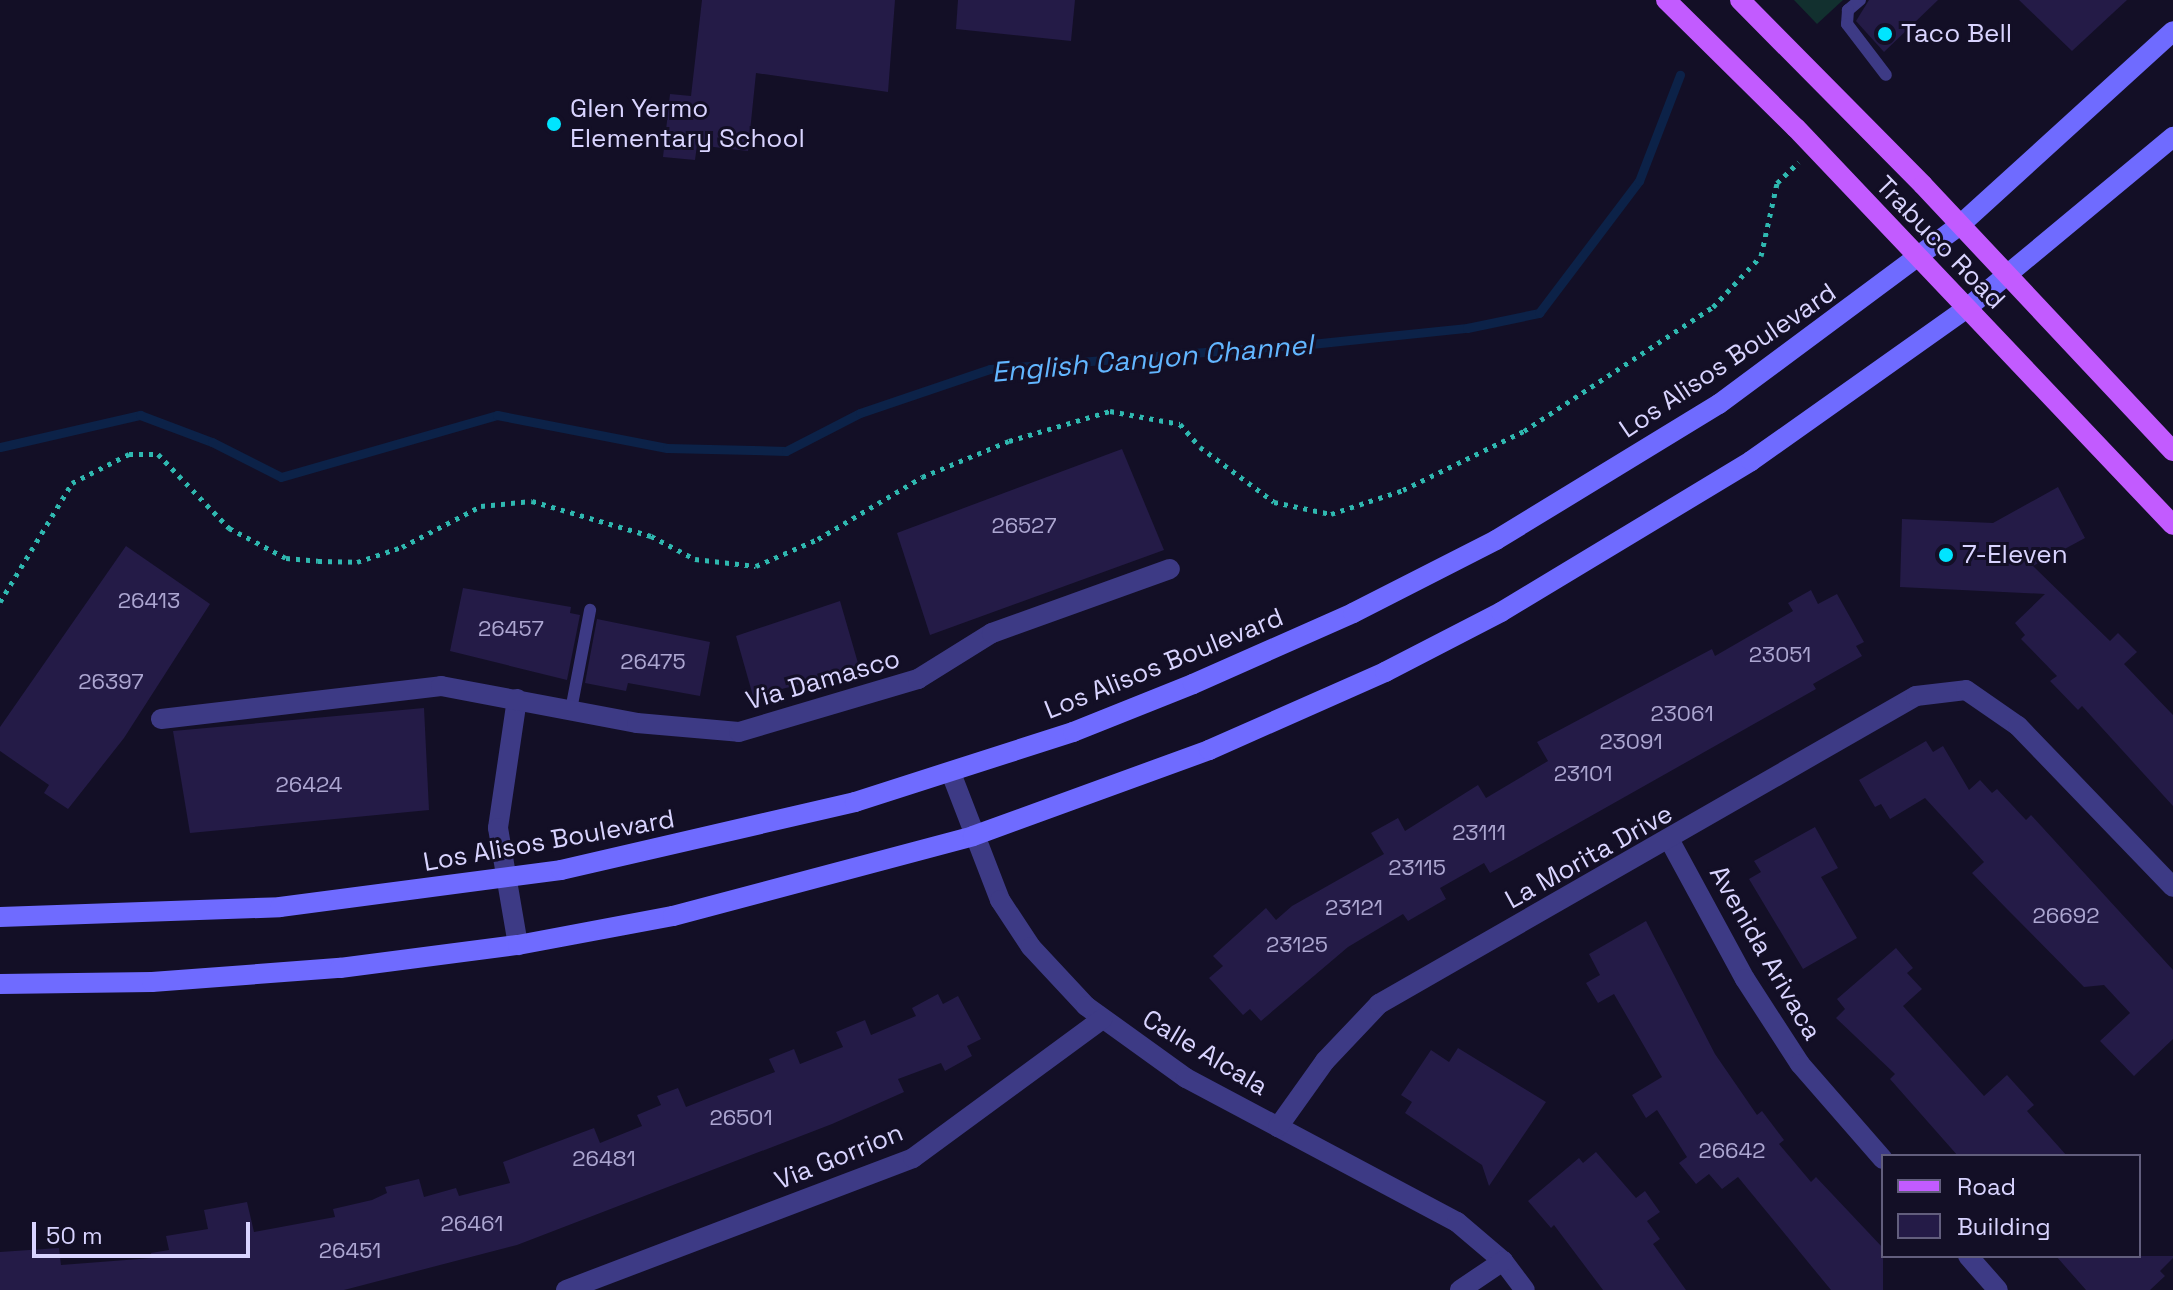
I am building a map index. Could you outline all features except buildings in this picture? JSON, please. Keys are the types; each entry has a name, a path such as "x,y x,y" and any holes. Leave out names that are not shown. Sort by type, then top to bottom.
{"main road":[{"name":"Trabuco Road","path":"1666,0 1813,147 2173,525"},
{"name":"Trabuco Road","path":"1740,0 1960,225 2173,451"},
{"name":"Los Alisos Boulevard","path":"0,917 237,910 507,880 792,820 951,773 1206,678 1496,540 1719,404 1960,225 2173,31"},
{"path":"0,984 218,978 518,945 687,912 973,836 1209,750 1385,672 1501,612 1751,461 1967,308 2173,137"}],"street":[{"name":"Via Damasco","path":"161,719 441,686 637,723 739,732 918,679 992,633 1170,569"},
{"name":"La Morita Drive","path":"1278,1127 1325,1061 1379,1004 1670,841 1916,696 1966,690 2018,726 2173,887"},
{"path":"517,699 498,828 518,945"},
{"name":"Calle Alcala","path":"951,773 1000,900 1031,947 1102,1019 1186,1078 1457,1222 1503,1261 1525,1290"},
{"name":"Avenida Arivaca","path":"1670,841 1745,979 1800,1064 1881,1157"},
{"name":"Via Gorrion","path":"566,1290 913,1158 1102,1019"},
{"path":"1970,1258 1998,1290"},
{"path":"1460,1290 1503,1261"}],"lane":[{"path":"1860,0 1848,10 1847,24 1886,75"},
{"path":"571,710 590,610"}],"path":[{"path":"0,602 72,483 129,454 158,454 229,528 286,558 318,561 357,562 402,547 481,506 532,501 651,536 695,559 756,566 818,539 922,477 1009,441 1110,411 1180,424 1200,447 1274,502 1331,514 1403,490 1524,431 1713,307 1761,256 1777,183 1813,147"}],"green space":[{"path":"1794,0 1843,0 1817,24"}],"waterway":[{"name":"English Canyon Channel","path":"0,447 140,415 212,442 281,477 497,415 667,448 786,451 860,413 990,369 1311,344 1467,328 1539,313 1639,181 1680,75"}],"place":[{"name":"Taco Bell","path":"1885,34"},
{"name":"Glen Yermo Elementary School","path":"554,124"},
{"name":"7-Eleven","path":"1946,555"}]}
